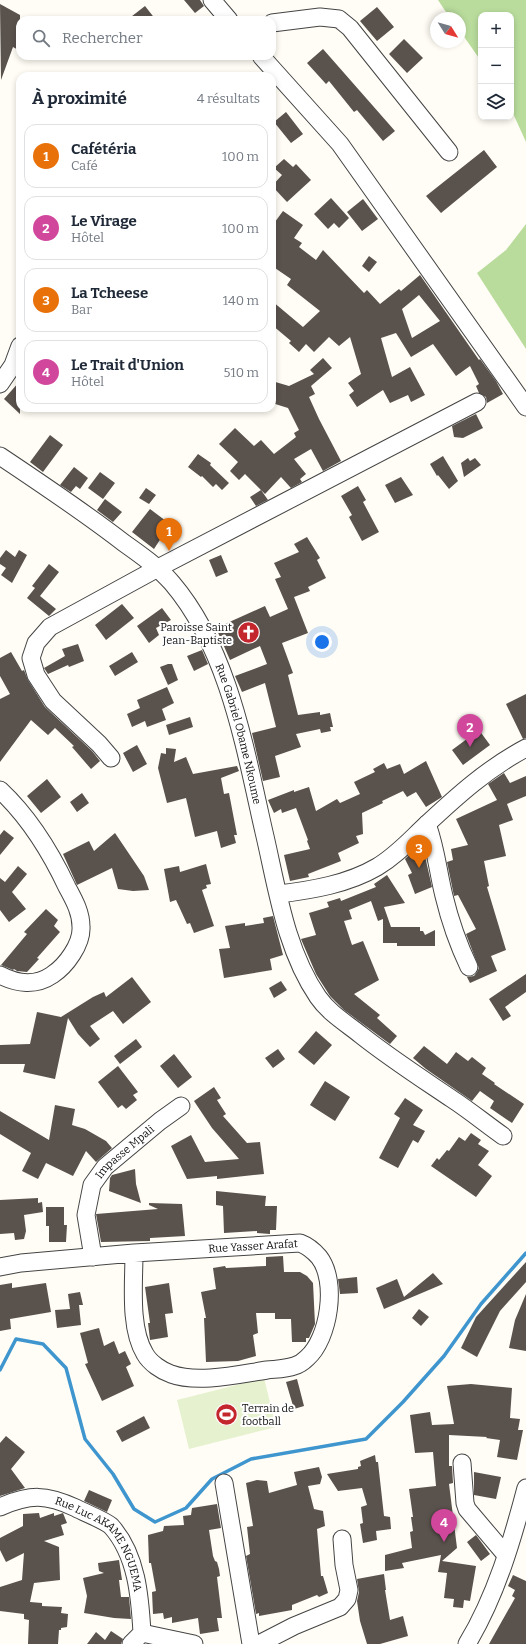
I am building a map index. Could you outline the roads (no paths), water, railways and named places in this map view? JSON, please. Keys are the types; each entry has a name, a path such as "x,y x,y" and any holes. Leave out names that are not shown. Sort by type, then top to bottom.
{"street":[{"path":"212,0 226,16"},
{"path":"276,22 320,17 338,19 350,28 450,152"},
{"path":"265,60 275,72"},
{"path":"276,73 340,144 526,407"},
{"path":"0,384 13,365 16,357"},
{"path":"111,758 99,744 53,701 36,675 31,658 36,643 50,627 158,568 477,402"},
{"name":"Rue Gabriel Obame Nkoume","path":"0,456 95,520 158,568 185,600 217,658 244,744 282,908 298,962 316,995 326,1008 376,1047 409,1071 453,1099 502,1136"},
{"path":"279,894 312,889 349,880 377,867 398,851 495,765 526,748"},
{"path":"0,790 26,817 41,837 80,913 82,928 70,958 60,969 48,977 33,983 19,983 0,975"},
{"path":"427,824 433,839 444,895 455,935 469,967"},
{"name":"Impasse Mpali","path":"93,1257 86,1216 92,1184 105,1167 160,1121 181,1106"},
{"name":"Rue Yasser Arafat","path":"0,1268 21,1263 134,1253 300,1243 310,1247 320,1258 328,1279 330,1302 320,1340 308,1358 294,1366 213,1378 171,1374 157,1366 146,1356 139,1342 136,1325 134,1253"},
{"path":"462,1463 465,1503 467,1509 506,1555"},
{"path":"224,1482 251,1644"},
{"path":"467,1644 486,1608 524,1508 526,1488"},
{"name":"Rue Luc AKAME NGUEMA","path":"0,1507 15,1500 41,1496 66,1504 110,1525 125,1546 134,1571 140,1596 137,1638"},
{"path":"259,1644 294,1626 340,1607 347,1599 349,1590 344,1565 342,1539"},
{"path":"137,1638 194,1644"}],"waterway":[{"path":"0,1370 16,1339 43,1344 66,1368 85,1439 113,1474 134,1509 155,1522 186,1508 212,1479 251,1459 366,1439 403,1402 444,1356 481,1304 526,1253"}],"place":[{"name":"Cafétéria","path":"169,551"},
{"name":"Paroisse Saint Jean-Baptiste","path":"248,633"},
{"name":"Le Virage","path":"470,747"},
{"name":"La Tcheese","path":"419,868"},
{"name":"Terrain de football","path":"227,1414"},
{"name":"Le Trait d'Union","path":"444,1542"}]}
